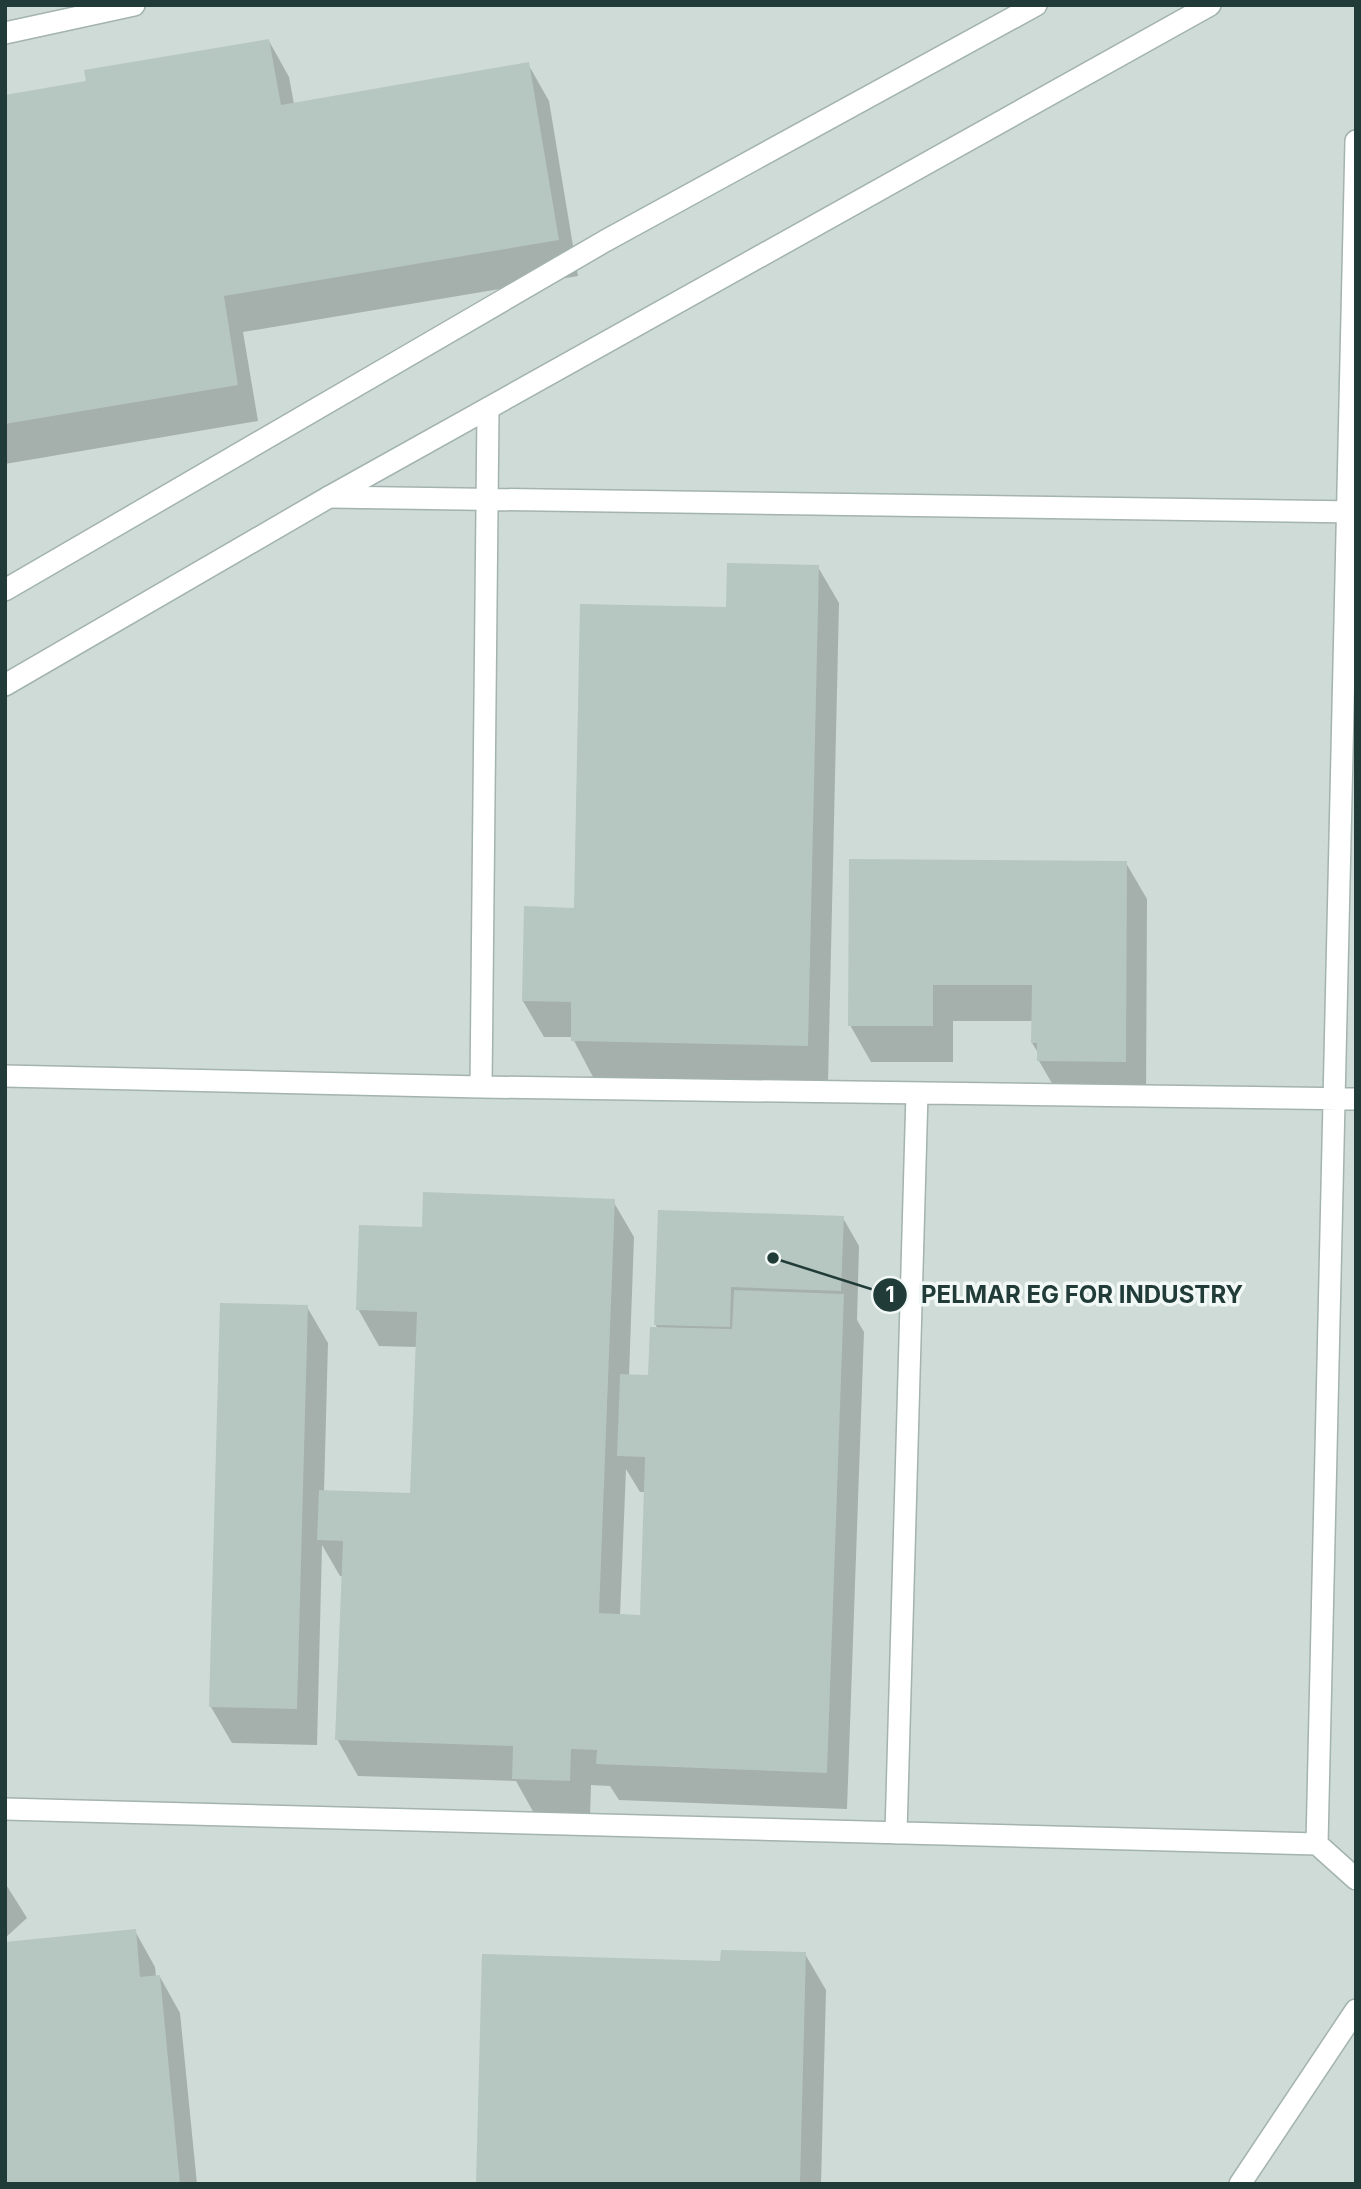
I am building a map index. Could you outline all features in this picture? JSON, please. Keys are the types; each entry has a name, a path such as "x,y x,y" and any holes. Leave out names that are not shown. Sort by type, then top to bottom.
{"street":[{"path":"5,33 134,5"},
{"path":"5,590 606,241 1036,5"},
{"path":"5,685 329,497 1210,5"},
{"path":"1317,1844 1334,1098 1352,512 1356,141"},
{"path":"481,1087 488,410"},
{"path":"329,497 1352,512"},
{"path":"5,1076 481,1087 1356,1099"},
{"path":"896,1833 917,1093"},
{"path":"5,1809 1317,1844 1356,1879"},
{"path":"1240,2184 1356,2010"}],"shaded area":[{"path":"5,5 1356,5 1356,2184 5,2184"}],"building":[{"path":"269,39 281,105 529,62 559,240 224,296 238,385 5,424 5,95 86,81 84,70"},
{"path":"727,563 819,565 808,1046 571,1041 571,1002 522,1001 524,906 574,908 580,604 726,607"},
{"path":"849,859 1127,861 1126,1062 1037,1061 1037,1043 1031,1043 1032,985 933,985 933,1026 848,1026"},
{"path":"423,1192 615,1199 599,1613 640,1615 645,1457 617,1456 620,1374 648,1375 650,1327 732,1329 734,1290 844,1294 827,1773 596,1764 597,1750 571,1749 570,1781 512,1779 513,1746 335,1740 343,1541 317,1540 319,1490 410,1493 417,1312 356,1310 359,1225 422,1227"},
{"path":"658,1210 844,1216 841,1291 731,1287 730,1327 654,1325"},
{"path":"220,1303 308,1305 297,1709 209,1707"},
{"path":"136,1929 140,1977 160,1975 180,2184 5,2184 5,1942"},
{"path":"721,1950 806,1952 800,2184 476,2184 482,1954 720,1961"}],"place":[{"name":"PELMAR EG FOR INDUSTRY","path":"773,1258"}]}
